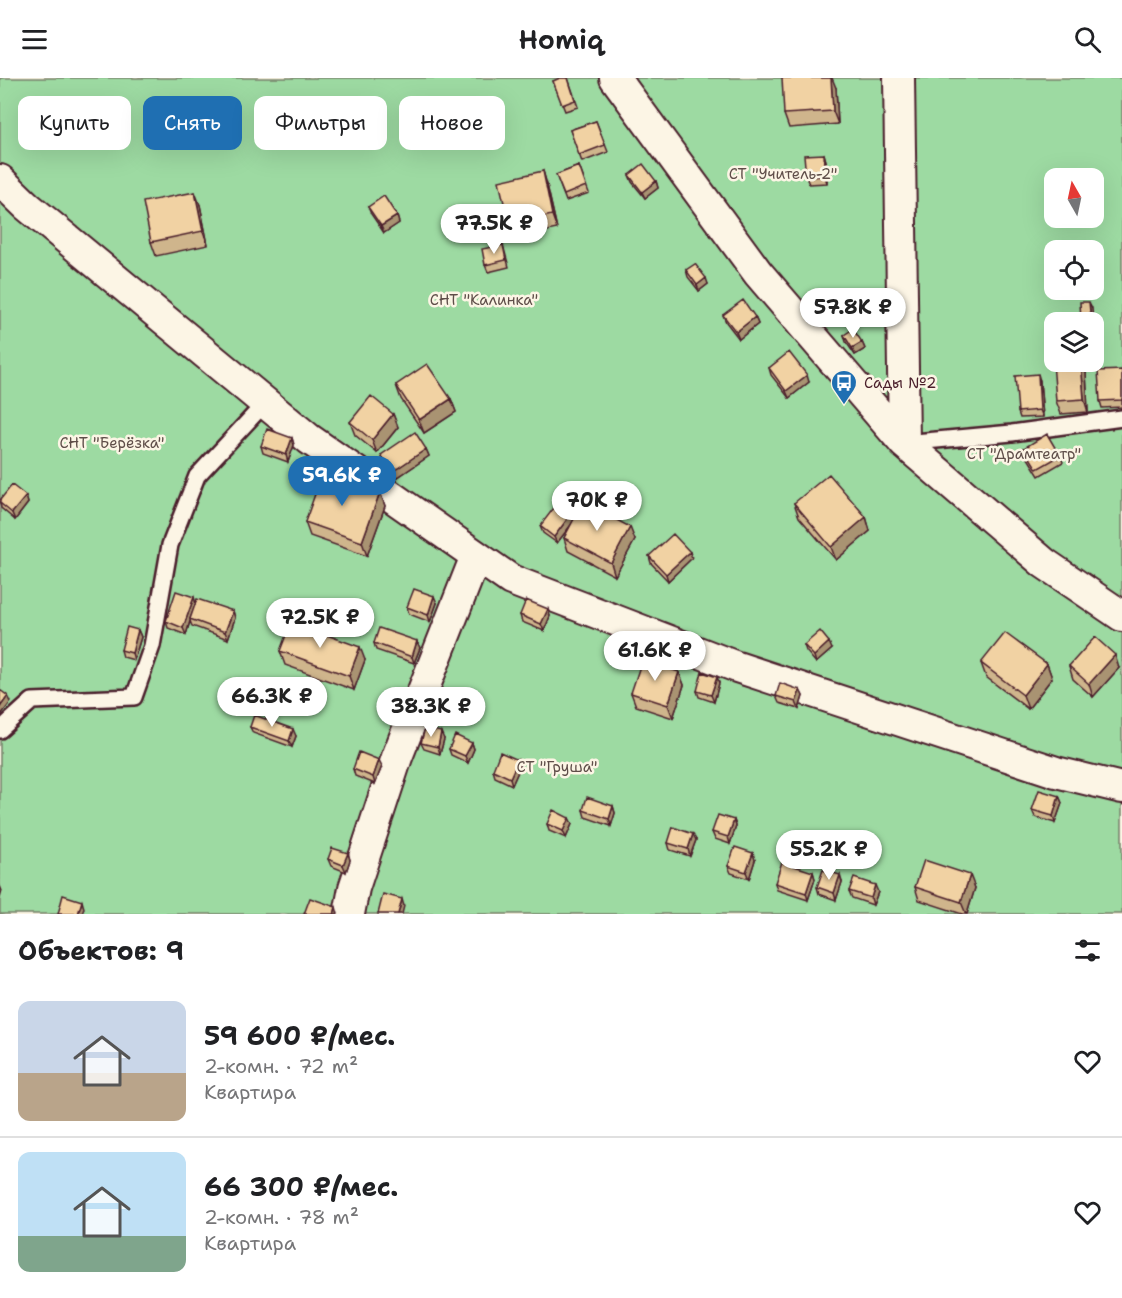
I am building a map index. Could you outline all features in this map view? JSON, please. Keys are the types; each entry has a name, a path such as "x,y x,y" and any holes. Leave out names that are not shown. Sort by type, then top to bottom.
{"street":[{"path":"615,78 758,273 904,443 1044,563 1122,616"},
{"path":"899,78 904,443"},
{"path":"0,180 27,206 309,439 511,580 737,667 1056,772 1122,788"},
{"path":"349,914 354,888 397,758 476,556"}],"lane":[{"path":"0,730 32,700 134,697 152,646 170,545 197,476 265,403"},
{"path":"904,443 1012,434 1122,418"}],"green space":[{"path":"0,78 1122,78 1122,914 0,914"}],"building":[{"path":"568,78 575,100 562,105 553,81"},
{"path":"782,78 831,78 833,111 784,114"},
{"path":"596,121 605,145 579,155 570,130"},
{"path":"824,154 825,176 806,177 804,155"},
{"path":"643,164 656,181 642,192 629,175"},
{"path":"579,166 586,186 564,195 556,175"},
{"path":"543,171 552,215 509,225 499,181"},
{"path":"195,192 203,231 151,242 143,202"},
{"path":"384,196 397,216 381,226 368,207"},
{"path":"503,245 506,260 485,265 482,249"},
{"path":"695,264 706,278 697,285 686,270"},
{"path":"743,300 755,317 736,332 723,315"},
{"path":"1080,302 1089,302 1090,312 1080,312"},
{"path":"853,329 862,342 852,348 844,335"},
{"path":"789,352 807,375 786,391 769,368"},
{"path":"427,364 451,399 419,420 396,385"},
{"path":"1122,370 1122,400 1100,401 1098,372"},
{"path":"1054,372 1082,372 1084,399 1056,401"},
{"path":"1038,374 1040,410 1018,412 1015,376"},
{"path":"371,396 393,414 372,440 350,422"},
{"path":"267,429 292,438 286,455 261,446"},
{"path":"415,432 426,449 392,472 381,455"},
{"path":"1047,434 1060,456 1037,469 1024,448"},
{"path":"323,472 380,492 362,542 305,522"},
{"path":"829,474 866,517 831,547 794,503"},
{"path":"12,485 26,496 12,513 0,503 0,500"},
{"path":"583,502 630,527 611,563 564,538"},
{"path":"557,504 571,514 554,537 540,526"},
{"path":"673,534 690,552 666,574 649,556"},
{"path":"414,589 434,596 428,615 407,607"},
{"path":"176,591 194,597 183,628 166,621"},
{"path":"197,599 233,611 225,632 190,619"},
{"path":"526,600 548,609 541,624 520,615"},
{"path":"291,622 360,647 349,676 280,651"},
{"path":"127,627 138,630 132,653 121,650"},
{"path":"379,628 417,641 412,657 374,643"},
{"path":"820,631 829,642 814,656 804,645"},
{"path":"1005,633 1047,664 1023,695 981,663"},
{"path":"1095,637 1115,655 1089,684 1069,666"},
{"path":"642,660 679,672 668,705 631,693"},
{"path":"702,672 717,677 711,695 697,691"},
{"path":"780,683 800,690 796,702 776,696"},
{"path":"0,690 8,696 0,707"},
{"path":"254,715 293,729 289,741 250,727"},
{"path":"425,728 441,732 438,747 421,743"},
{"path":"455,735 472,743 465,756 449,749"},
{"path":"359,752 379,760 373,777 353,769"},
{"path":"500,752 518,760 510,778 493,770"},
{"path":"1039,790 1059,796 1053,816 1032,810"},
{"path":"587,797 613,806 609,819 583,810"},
{"path":"553,810 569,818 563,831 547,824"},
{"path":"718,815 734,820 728,837 712,832"},
{"path":"673,827 693,834 688,849 668,843"},
{"path":"735,847 753,853 746,872 728,866"},
{"path":"332,848 348,853 343,865 328,859"},
{"path":"924,860 970,875 961,902 915,887"},
{"path":"782,862 813,872 806,893 775,883"},
{"path":"823,870 840,875 834,893 817,887"},
{"path":"854,878 875,885 871,898 849,891"},
{"path":"383,894 402,899 398,914 378,914"},
{"path":"63,895 82,901 78,914 58,914"},
{"path":"310,898 336,907 334,914 304,914"}],"place":[{"name":"Сады №2","path":"844,406"}],"park label":[{"name":"СТ \"Учитель-2\"","path":"783,174"},
{"name":"СНТ \"Калинка\"","path":"484,300"},
{"name":"СНТ \"Берёзка\"","path":"112,443"},
{"name":"СТ \"Драмтеатр\"","path":"1024,454"},
{"name":"СТ \"Груша\"","path":"557,767"}]}
